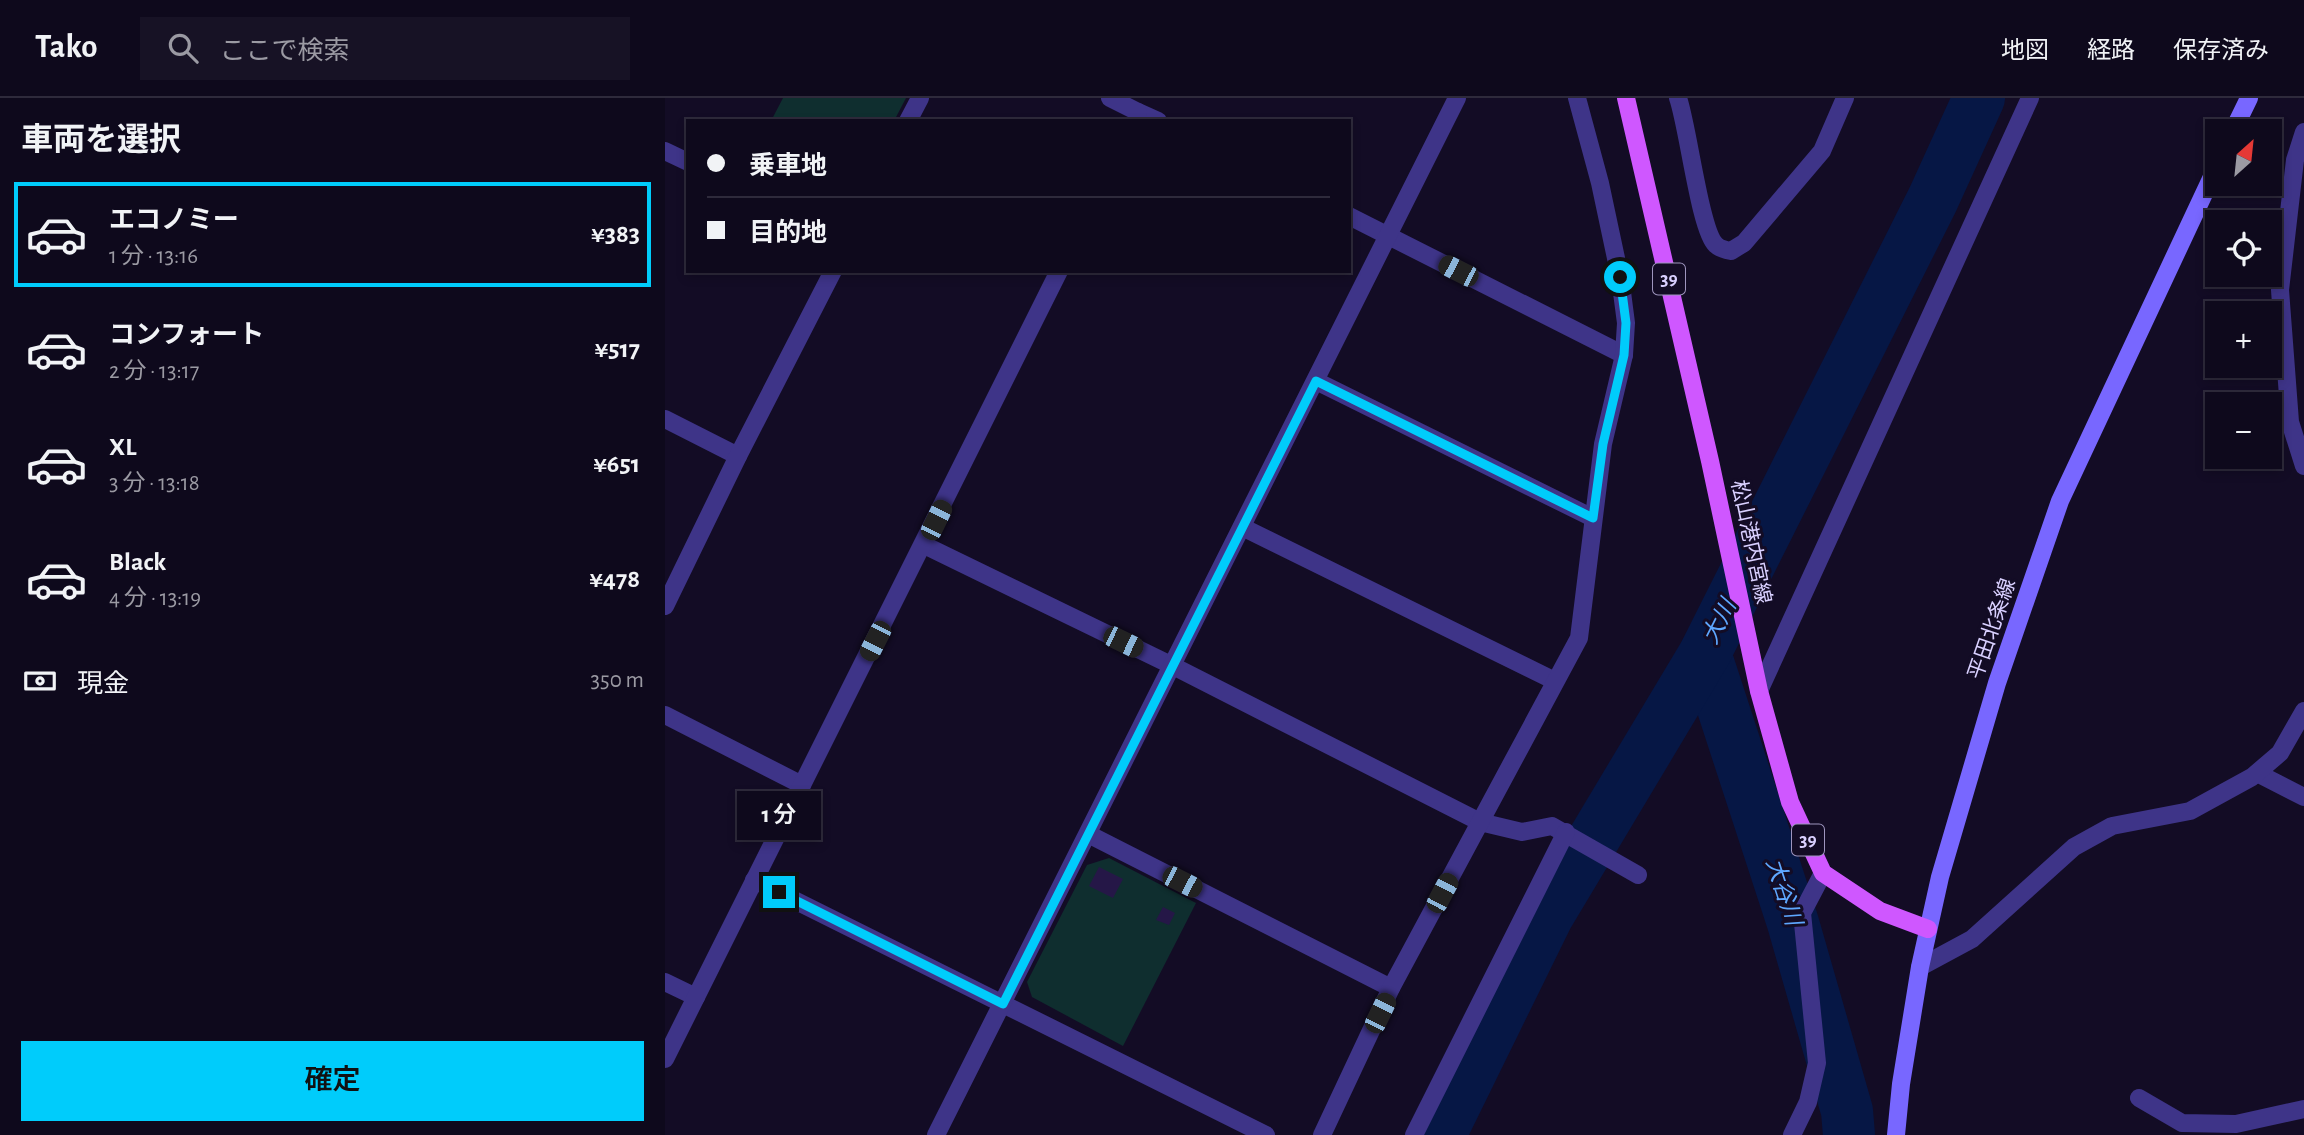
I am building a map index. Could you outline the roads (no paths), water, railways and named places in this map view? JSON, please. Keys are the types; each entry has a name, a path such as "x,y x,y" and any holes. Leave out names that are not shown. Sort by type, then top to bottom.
{"main road":[{"name":"松山港内宮線","path":"1626,98 1710,461 1759,691 1790,802 1823,873"},
{"path":"2239,119 2249,98"},
{"name":"平田北条線","path":"1896,1135 1901,1084 1928,929 1940,877 1997,682 2060,501 2205,192"},
{"name":"39","path":"1823,873 1880,911 1928,929"}],"street":[{"path":"909,119 920,98"},
{"path":"1111,98 1155,119"},
{"path":"936,1135 1457,98"},
{"path":"1322,1135 1391,988 1579,638 1603,444 1624,355 1626,323 1620,277 1600,183 1577,98"},
{"path":"1678,98 1685,118 1705,228 1716,246 1731,251 1744,243 1822,152 1845,98"},
{"path":"1759,691 2030,98"},
{"path":"2304,132 2295,160 2280,290 2290,422 2304,466"},
{"path":"666,154 686,161"},
{"path":"1351,217 1624,355"},
{"path":"665,606 832,273"},
{"path":"665,1059 1058,273"},
{"path":"1316,381 1593,518"},
{"path":"665,419 738,456"},
{"path":"1242,527 1555,681"},
{"path":"924,545 1173,666 1480,822 1522,832 1552,826 1583,841 1638,875"},
{"path":"1920,967 1972,939 2074,847 2112,826 2190,811 2223,795 2280,753 2304,711"},
{"path":"665,715 802,785"},
{"path":"2257,772 2304,797"},
{"path":"1414,1135 1566,832"},
{"path":"1089,834 1391,988"},
{"path":"1792,1135 1808,1102 1817,1063 1802,913 1823,873"},
{"path":"754,880 1266,1135"},
{"path":"665,982 696,998"},
{"path":"2139,1098 2182,1123 2236,1124 2304,1109"}],"waterway":[{"name":"大川","path":"1440,1135 1547,917 1705,653 1933,199 1979,98"},
{"name":"大谷川","path":"1705,653 1793,923 1847,1111 1849,1135"}]}
